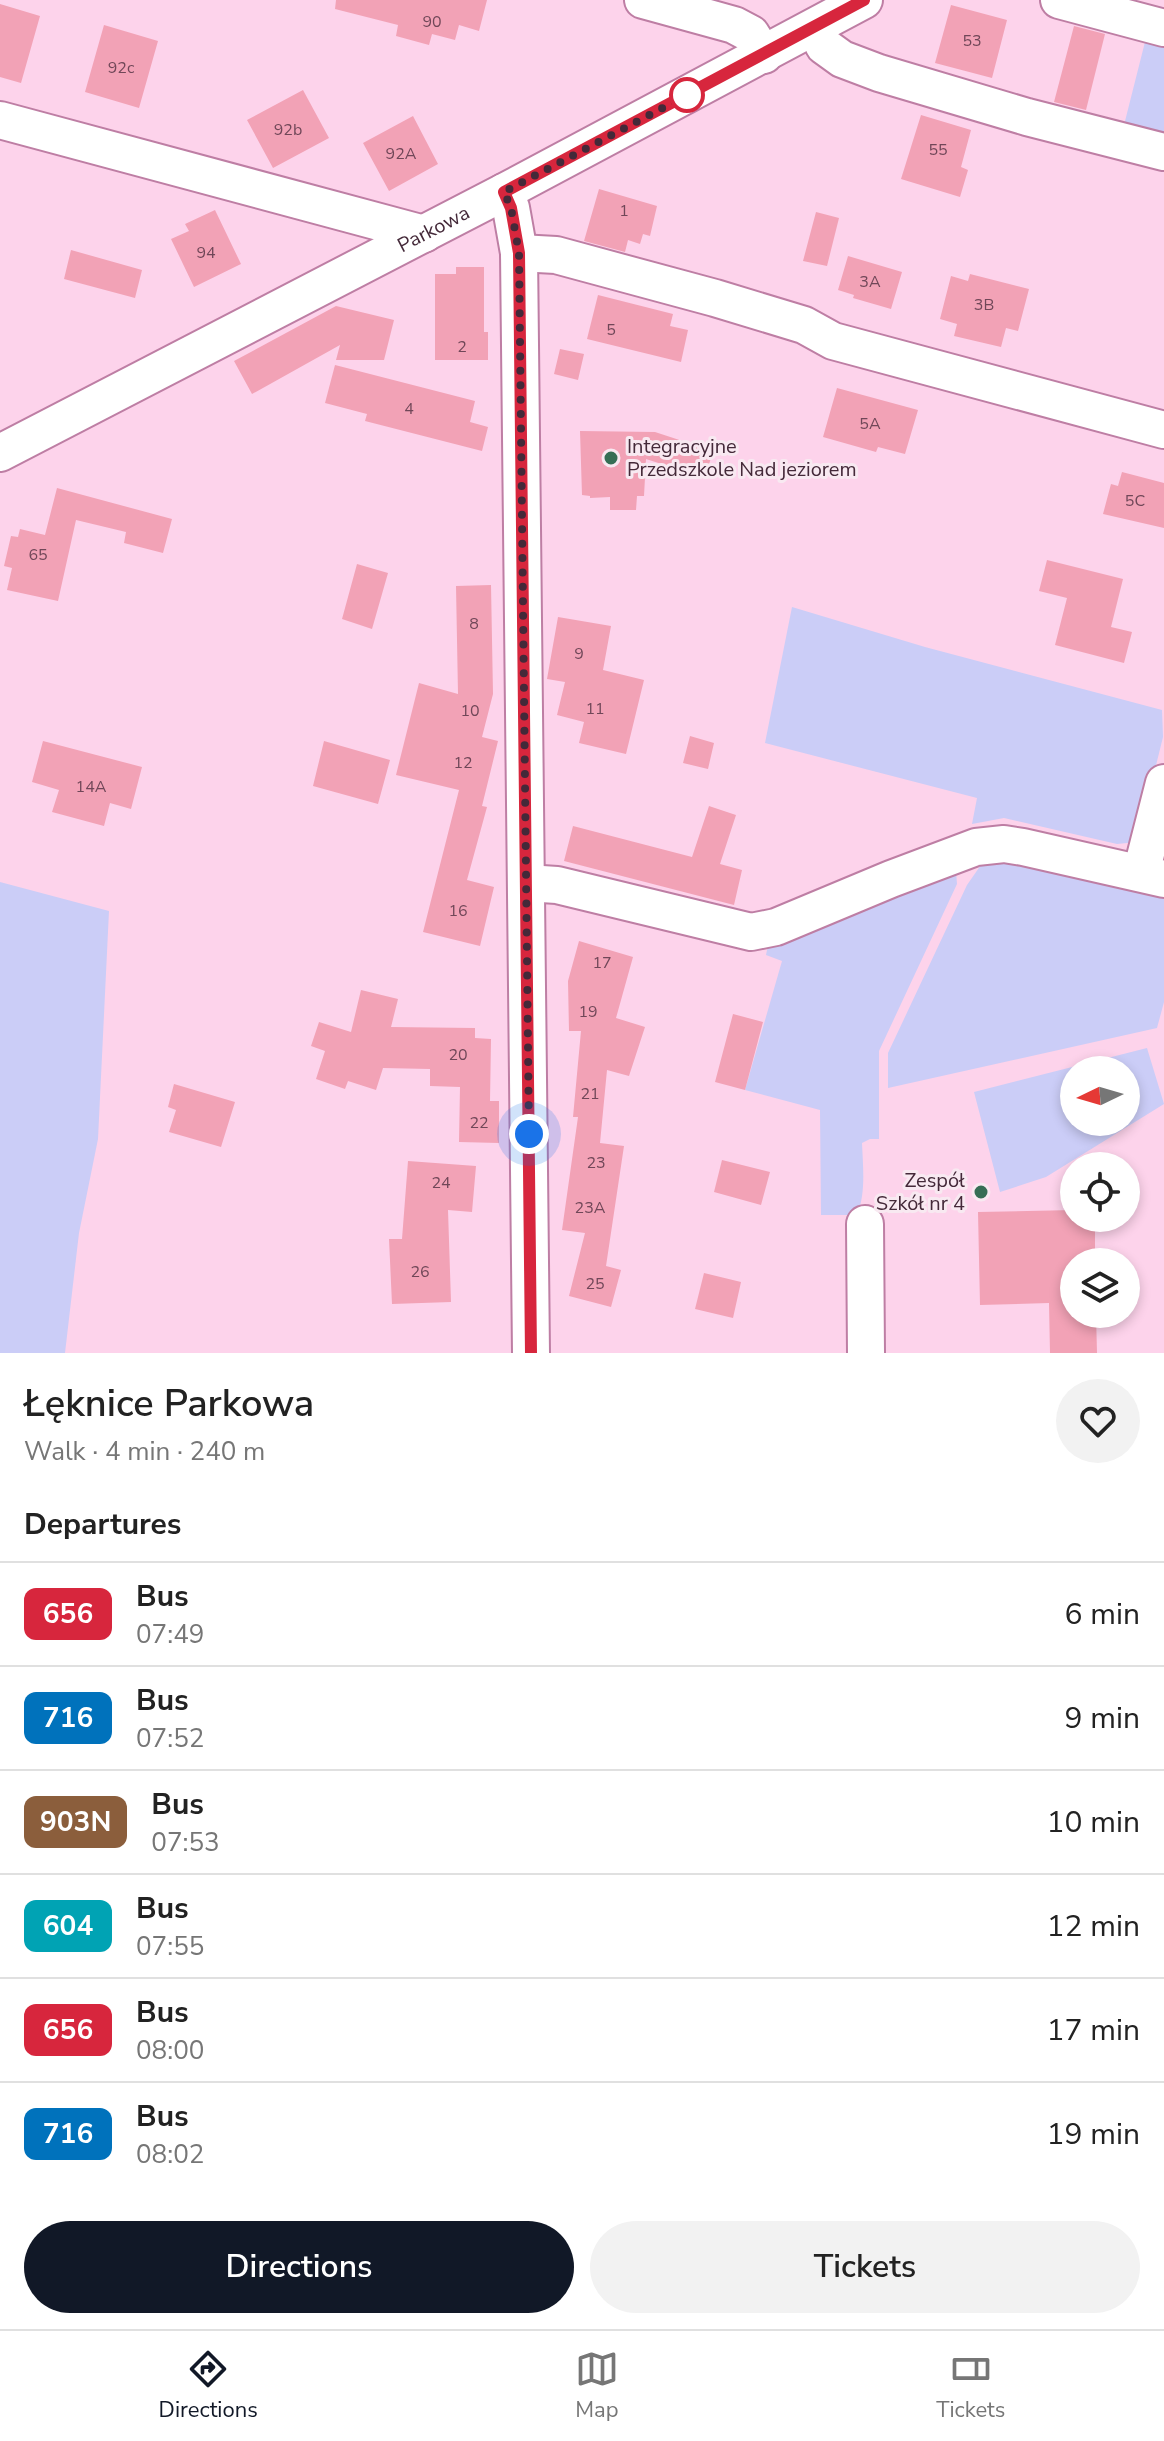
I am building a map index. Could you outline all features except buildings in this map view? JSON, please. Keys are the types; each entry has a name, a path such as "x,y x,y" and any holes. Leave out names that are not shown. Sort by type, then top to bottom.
{"street":[{"path":"643,0 734,25 751,34 764,55"},
{"name":"Parkowa","path":"0,453 424,234 864,0"},
{"path":"1059,0 1164,28"},
{"path":"815,27 824,46 842,59 866,68 1027,117 1164,152"},
{"path":"0,120 424,234"},
{"path":"504,192 511,208 519,253 531,1353"},
{"path":"519,253 556,255 636,276 804,325 833,341 1164,430"},
{"path":"526,883 557,885 751,932 776,927 976,847 1023,847 1156,871 1164,783"},
{"path":"865,1224 866,1353"}],"shaded area":[{"path":"1147,34 1164,39 1164,143 1122,133"},
{"path":"792,607 925,647 1162,710 1163,737 1137,842 1117,844 1004,818 972,824 977,798 765,743"},
{"path":"1000,858 1164,894 1164,1002 1157,1028 888,1088 888,1053 967,885 983,862"},
{"path":"956,871 957,884 879,1051 879,1139 862,1143 863,1189 857,1215 821,1215 820,1110 745,1090 782,961 766,955 768,945"},
{"path":"0,882 109,911 98,1139 79,1233 65,1353 0,1353"},
{"path":"1147,1048 1164,1104 1140,1119 1140,1056 1116,1056"},
{"path":"1060,1070 1060,1136 1112,1136 1086,1152 1060,1152 1060,1168 1046,1177 1000,1192 974,1092"}],"bus line":[{"name":"656","path":"531,1353 519,253 511,208 504,192 864,0"}],"place":[{"name":"Integracyjne Przedszkole Nad jeziorem","path":"611,458"},
{"name":"Zespół Szkół nr 4","path":"981,1192"}],"route":[{"path":"529,1134 519,253 511,208 504,192 687,95"}]}
